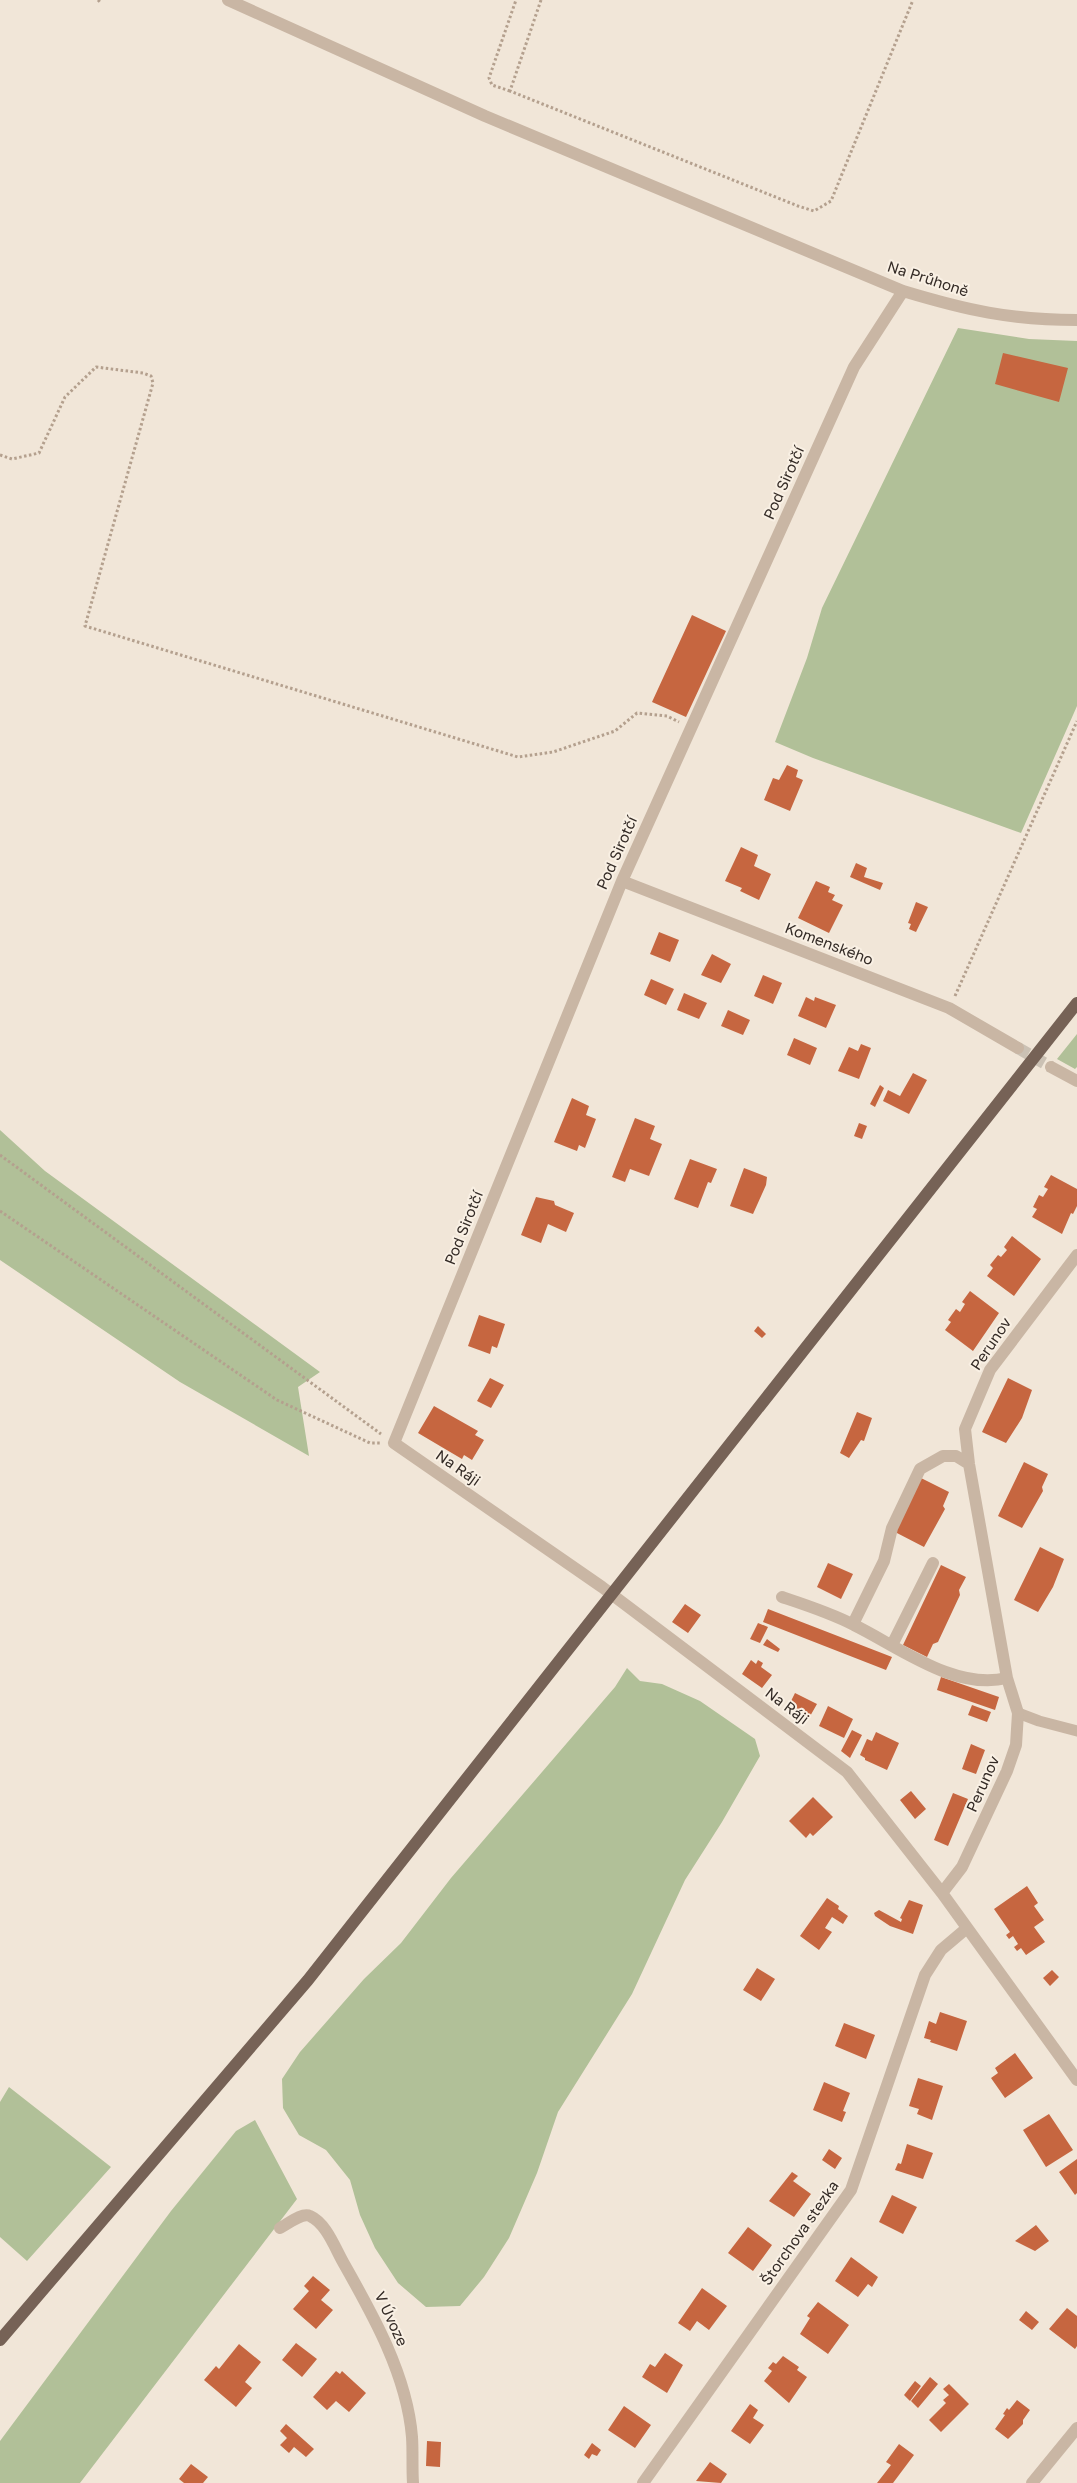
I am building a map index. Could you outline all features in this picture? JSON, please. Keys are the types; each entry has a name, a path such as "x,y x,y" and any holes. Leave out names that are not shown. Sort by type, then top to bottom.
{"main road":[{"path":"0,2340 308,1980 580,1637 1077,1003"}],"street":[{"name":"Na Průhoně","path":"228,0 485,116 903,290 966,310 1001,316 1077,320"},
{"name":"Pod Sirotčí","path":"394,1443 622,881 854,367 903,290"},
{"name":"Komenského","path":"622,881 949,1008 1018,1048"},
{"path":"1050,1067 1077,1081"},
{"name":"Perunov","path":"942,1894 962,1867 1007,1771 1016,1745 1018,1713 1007,1678 969,1464 965,1429 990,1370 1077,1255"},
{"name":"Na Ráji","path":"394,1443 602,1587 847,1772 942,1894 1077,2080"},
{"path":"854,1624 884,1560 892,1528 920,1469 942,1456 956,1456 969,1464"},
{"path":"892,1645 933,1563"},
{"path":"782,1597 854,1624 919,1660 966,1677 993,1681 1007,1678"},
{"name":"Štorchova stezka","path":"643,2483 851,2190 925,1976 941,1950 967,1928"},
{"name":"V Úvoze","path":"280,2228 304,2215 310,2215 316,2220 331,2241 366,2302 386,2346 402,2390 412,2438 412,2483"},
{"path":"1032,2483 1077,2428"}],"lane":[{"path":"1018,1713 1077,1731"}],"path":[{"path":"516,0 489,78 492,85 814,211 826,206 831,201 914,0"},
{"path":"510,91 541,0"},
{"path":"0,455 12,459 39,453 65,397 96,367 143,373 150,376 153,383 85,626 518,757 553,752 615,731 636,713 667,716 690,728"},
{"path":"949,1008 1077,721"},
{"path":"0,1155 394,1443"},
{"path":"0,1211 277,1400 370,1443 394,1443"}],"green space":[{"path":"958,328 1029,339 1077,341 1077,706 1021,833 813,758 775,742 807,658 822,608"},
{"path":"1077,1034 1077,1067 1075,1069 1057,1059"},
{"path":"0,1130 45,1171 320,1372 298,1387 309,1456 180,1382 0,1260"},
{"path":"627,1668 640,1681 662,1684 700,1701 755,1739 760,1756 722,1822 685,1880 632,1994 558,2112 537,2173 509,2238 484,2277 460,2306 426,2307 398,2283 375,2248 360,2215 350,2180 326,2150 299,2135 283,2108 282,2079 300,2052 364,1979 401,1943 451,1878 615,1687"},
{"path":"9,2087 111,2167 27,2261 0,2237 0,2102"},
{"path":"255,2120 297,2199 80,2483 0,2483 0,2441 171,2211 236,2131"}],"building":[{"path":"1003,353 1068,368 1059,402 995,384"},
{"path":"692,615 726,631 686,717 652,702"},
{"path":"787,765 798,770 796,777 803,780 790,811 764,800 773,778 779,780"},
{"path":"741,847 758,855 754,866 771,874 759,900 740,891 742,888 725,881"},
{"path":"856,863 867,868 864,877 883,883 880,890 850,877"},
{"path":"816,881 830,887 828,892 835,895 832,900 843,905 829,933 798,918"},
{"path":"916,902 928,907 916,932 909,929 911,924 908,923"},
{"path":"659,932 679,940 670,962 650,954"},
{"path":"712,954 731,964 721,983 701,975"},
{"path":"763,975 782,983 773,1004 754,996"},
{"path":"651,979 674,989 666,1005 644,995"},
{"path":"684,993 707,1003 699,1019 677,1010"},
{"path":"806,997 814,1001 815,997 836,1005 826,1028 798,1016"},
{"path":"728,1010 750,1020 743,1035 721,1026"},
{"path":"794,1038 817,1048 810,1065 787,1055"},
{"path":"861,1044 871,1048 859,1079 838,1071 849,1047 858,1051"},
{"path":"913,1073 927,1080 909,1114 883,1101 888,1090 900,1096"},
{"path":"880,1085 884,1088 875,1107 870,1104"},
{"path":"572,1098 589,1106 586,1115 596,1119 585,1148 579,1145 577,1151 554,1142"},
{"path":"635,1118 655,1126 650,1139 662,1144 649,1176 630,1169 625,1182 612,1177"},
{"path":"859,1123 867,1126 862,1139 854,1136"},
{"path":"690,1159 717,1169 711,1183 708,1182 698,1208 674,1199"},
{"path":"744,1168 767,1177 766,1185 753,1214 730,1206"},
{"path":"1051,1175 1077,1189 1077,1206 1073,1214 1071,1213 1062,1234 1032,1217 1037,1209 1033,1207 1039,1195 1043,1197 1048,1189 1044,1187"},
{"path":"536,1197 554,1201 555,1205 574,1213 566,1232 548,1224 541,1243 521,1235"},
{"path":"1012,1236 1041,1259 1014,1296 987,1276 993,1268 990,1265 998,1255 1001,1257 1007,1250 1004,1247"},
{"path":"970,1291 999,1313 973,1351 945,1330 951,1322 948,1320 956,1309 960,1312 965,1304 962,1302"},
{"path":"479,1315 505,1324 497,1348 492,1346 490,1354 468,1346"},
{"path":"758,1326 766,1334 762,1338 754,1331"},
{"path":"490,1378 504,1385 491,1408 477,1401"},
{"path":"1008,1378 1032,1390 1022,1418 1006,1443 982,1432"},
{"path":"434,1406 478,1431 475,1435 484,1440 472,1460 464,1455 462,1459 418,1433"},
{"path":"857,1412 872,1418 864,1441 861,1440 849,1458 840,1453"},
{"path":"1024,1462 1048,1474 1042,1487 1043,1491 1022,1528 998,1516"},
{"path":"921,1478 949,1492 943,1506 945,1509 924,1547 895,1532"},
{"path":"1040,1547 1064,1559 1053,1587 1038,1612 1014,1600"},
{"path":"828,1563 853,1574 841,1599 817,1587"},
{"path":"941,1565 966,1577 959,1590 960,1595 938,1642 933,1644 927,1657 903,1645"},
{"path":"685,1604 701,1615 688,1633 672,1622"},
{"path":"768,1609 892,1657 886,1670 763,1622"},
{"path":"758,1623 768,1627 760,1643 750,1639"},
{"path":"767,1639 780,1649 778,1652 763,1645"},
{"path":"751,1660 756,1664 758,1660 763,1663 761,1667 772,1675 762,1688 742,1674"},
{"path":"941,1677 999,1697 995,1710 937,1690"},
{"path":"795,1693 817,1704 809,1718 788,1707"},
{"path":"972,1705 991,1712 987,1722 968,1715"},
{"path":"828,1706 853,1719 844,1738 819,1726"},
{"path":"852,1730 862,1735 850,1758 841,1751"},
{"path":"876,1732 899,1743 887,1770 865,1760 860,1755 867,1739 872,1741"},
{"path":"971,1744 985,1750 976,1774 962,1769"},
{"path":"911,1791 926,1809 915,1819 900,1800"},
{"path":"953,1793 968,1799 948,1846 934,1840"},
{"path":"813,1797 833,1817 813,1836 810,1833 806,1838 789,1821"},
{"path":"1027,1886 1038,1903 1034,1906 1044,1920 1034,1927 1045,1942 1026,1955 1021,1948 1017,1951 1014,1947 1018,1944 1013,1936 1009,1939 1006,1935 1010,1932 994,1909"},
{"path":"827,1898 839,1906 838,1909 848,1916 843,1924 832,1917 825,1928 832,1932 819,1950 800,1936"},
{"path":"909,1900 923,1905 913,1934 890,1926 875,1916 874,1913 879,1910 901,1922 902,1919 900,1918"},
{"path":"757,1968 775,1979 761,2001 743,1990"},
{"path":"1052,1970 1059,1977 1050,1986 1043,1978"},
{"path":"940,2012 967,2021 957,2051 930,2042 931,2040 924,2038 929,2021 936,2024"},
{"path":"844,2023 875,2035 866,2059 835,2046"},
{"path":"1015,2053 1033,2078 1005,2098 991,2078 998,2073 995,2068"},
{"path":"918,2078 943,2086 932,2120 917,2114 919,2109 909,2106"},
{"path":"824,2082 850,2093 843,2111 846,2112 842,2122 813,2110"},
{"path":"1049,2114 1073,2150 1046,2167 1023,2130"},
{"path":"907,2144 933,2153 923,2179 895,2170 898,2163 901,2164"},
{"path":"829,2149 842,2158 835,2169 822,2160"},
{"path":"1077,2159 1077,2193 1075,2195 1059,2172"},
{"path":"792,2172 798,2176 793,2181 811,2194 794,2217 769,2201"},
{"path":"892,2195 917,2207 903,2234 879,2222"},
{"path":"1036,2225 1049,2241 1035,2251 1015,2241"},
{"path":"748,2227 772,2245 753,2271 728,2253"},
{"path":"851,2257 878,2277 872,2287 868,2284 858,2297 835,2281"},
{"path":"313,2276 330,2290 321,2300 333,2310 316,2329 293,2309 309,2291 304,2286"},
{"path":"702,2288 727,2306 709,2330 697,2321 690,2331 678,2323"},
{"path":"818,2302 849,2325 828,2354 800,2334 810,2318 807,2316"},
{"path":"1067,2308 1077,2316 1077,2346 1075,2349 1049,2329"},
{"path":"1026,2311 1039,2322 1032,2330 1019,2320"},
{"path":"296,2343 317,2359 302,2377 282,2360"},
{"path":"239,2344 261,2362 245,2382 252,2388 236,2407 204,2380 216,2366 219,2369"},
{"path":"665,2353 683,2365 667,2393 642,2377 650,2364 655,2367"},
{"path":"783,2356 799,2367 797,2370 807,2377 789,2403 764,2381 772,2371 768,2368 773,2362 776,2364"},
{"path":"336,2371 340,2374 342,2371 366,2393 349,2412 336,2401 327,2410 313,2397"},
{"path":"930,2377 938,2384 918,2408 911,2401"},
{"path":"915,2381 921,2386 910,2401 904,2395"},
{"path":"949,2384 969,2404 941,2432 929,2420 946,2403 943,2400 949,2395 943,2389"},
{"path":"1017,2400 1030,2410 1023,2420 1023,2424 1008,2439 995,2429 1005,2415 1003,2414 1007,2408 1009,2410"},
{"path":"750,2404 758,2410 753,2418 764,2425 750,2444 731,2431"},
{"path":"624,2406 651,2425 635,2448 608,2430"},
{"path":"286,2424 314,2449 306,2457 294,2447 289,2453 280,2445 287,2438 280,2431"},
{"path":"427,2441 441,2442 440,2467 426,2466"},
{"path":"592,2443 601,2450 597,2456 592,2454 589,2459 584,2455"},
{"path":"899,2444 914,2455 893,2483 877,2483 891,2465 886,2462"},
{"path":"710,2462 727,2474 721,2483 696,2481"},
{"path":"191,2464 208,2477 203,2483 184,2483 179,2479"}],"tunnel":[{"path":"1018,1048 1051,1067"}]}
